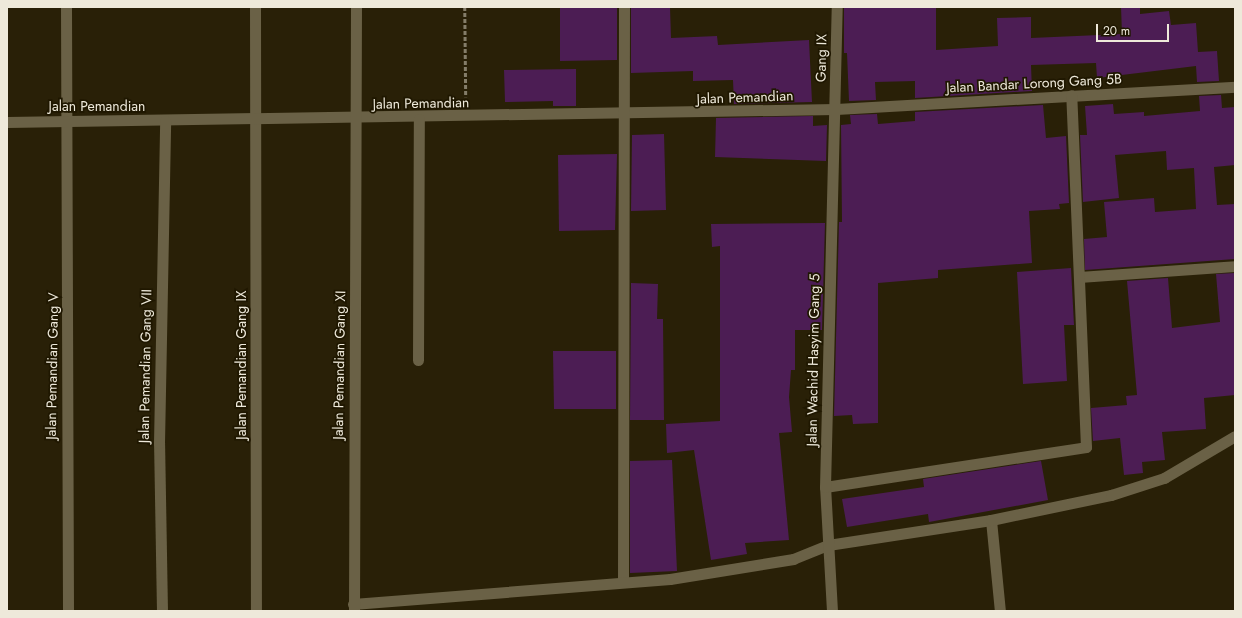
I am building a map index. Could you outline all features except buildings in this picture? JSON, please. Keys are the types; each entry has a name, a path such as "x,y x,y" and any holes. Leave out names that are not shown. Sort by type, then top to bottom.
{"street":[{"name":"Jalan Pemandian Gang V","path":"66,7 68,121 68,611"},
{"name":"Jalan Pemandian Gang IX","path":"255,7 256,611"},
{"name":"Jalan Pemandian Gang XI","path":"354,607 358,119 356,7"},
{"path":"623,581 622,115 624,7"},
{"name":"Gang IX","path":"836,109 837,7"},
{"name":"Jalan Bandar Lorong Gang 5B","path":"836,109 1235,87"},
{"path":"825,487 1086,447 1070,95"},
{"name":"Jalan Pemandian","path":"7,122 419,119 836,109"},
{"name":"Jalan Wachid Hasyim Gang 5","path":"832,611 825,487 836,109"},
{"path":"418,360 419,119"},
{"name":"Jalan Pemandian Gang VII","path":"162,611 159,443 165,121"},
{"path":"1079,277 1235,266"},
{"path":"354,607 623,581 670,579 793,559 828,545 991,520 1111,495 1164,478 1235,436"},
{"path":"991,520 1000,611"}],"path":[{"path":"465,7 467,118"}]}
